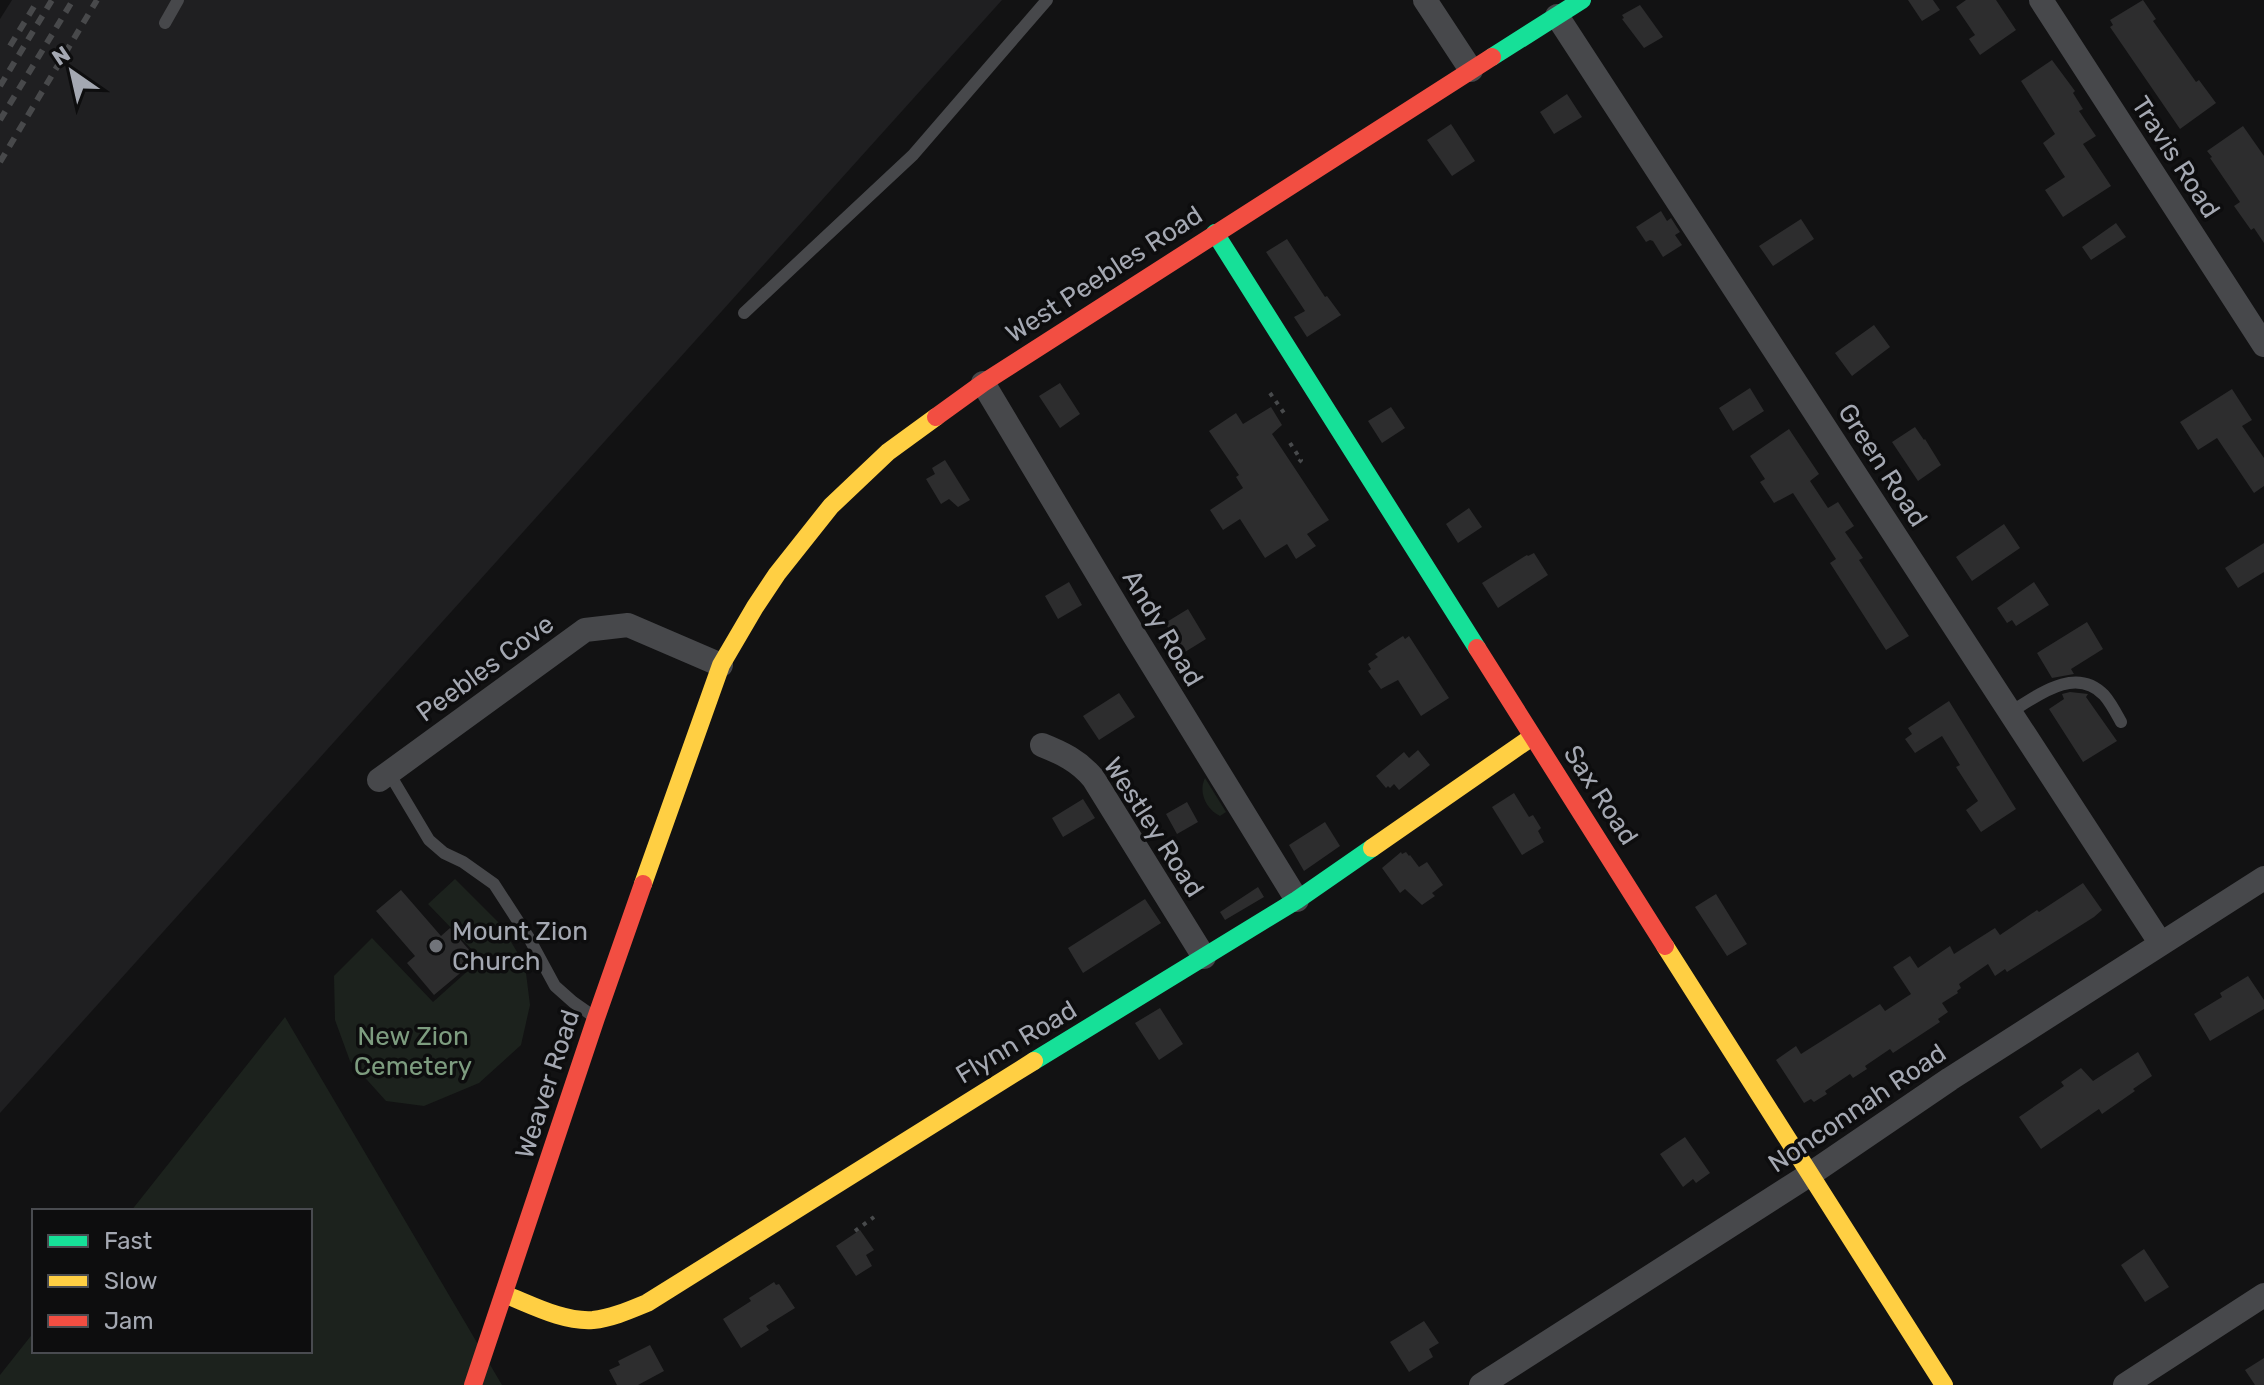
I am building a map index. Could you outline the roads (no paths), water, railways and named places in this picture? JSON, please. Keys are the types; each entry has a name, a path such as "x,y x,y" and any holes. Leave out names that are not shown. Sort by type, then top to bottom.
{"street":[{"path":"1425,0 1471,70"},
{"name":"West Peebles Road","path":"721,665 777,574 831,506 888,452 983,383 1582,0"},
{"name":"Travis Road","path":"2041,0 2264,345"},
{"name":"Green Road","path":"1557,16 2161,944"},
{"name":"Sax Road","path":"1215,233 1944,1385"},
{"name":"Andy Road","path":"983,383 1297,900"},
{"name":"Peebles Cove","path":"384,776 585,630 628,625 721,665"},
{"name":"Weaver Road","path":"473,1385 596,1018 721,665"},
{"name":"Flynn Road","path":"504,1294 545,1310 589,1320 647,1303 1297,900 1532,737"},
{"name":"Westley Road","path":"1042,745 1067,756 1084,767 1093,778 1204,957"},
{"name":"Nonconnah Road","path":"1481,1385 2264,878"},
{"path":"2125,1385 2264,1295"}],"lane":[{"path":"165,23 178,0"},
{"path":"744,313 913,155 1047,0"},
{"path":"2009,713 2050,688 2069,681 2104,694 2121,722"},
{"path":"384,776 429,840 494,884 555,986 596,1018"}],"railway":[{"path":"10,46 38,0"},
{"path":"0,86 52,0"},
{"path":"0,120 73,0"},
{"path":"0,162 97,0"}],"place":[{"name":"Mount Zion Church","path":"436,946"}],"park label":[{"name":"New Zion Cemetery","path":"413,1051"}]}
